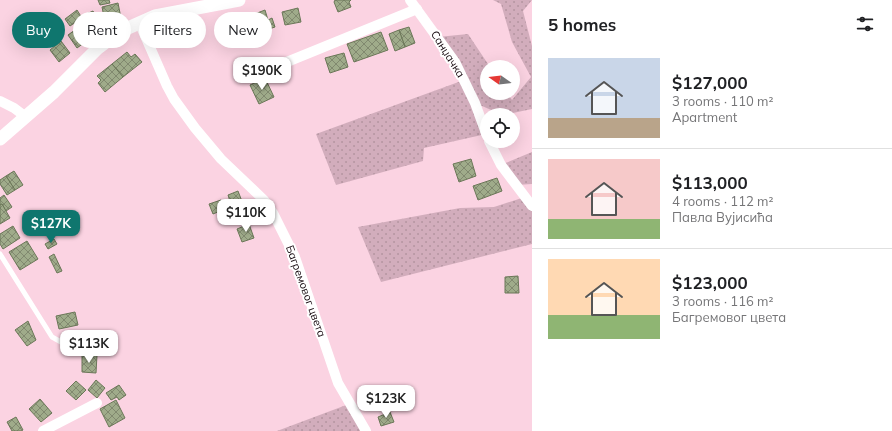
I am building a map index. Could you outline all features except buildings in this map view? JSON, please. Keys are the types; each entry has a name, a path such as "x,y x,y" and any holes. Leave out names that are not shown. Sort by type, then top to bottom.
{"street":[{"path":"176,12 239,0"},
{"name":"Санџачка","path":"410,0 456,62 480,117"},
{"path":"277,66 417,10"},
{"path":"0,139 54,92 98,48 119,32 139,22"},
{"name":"Багремовог цвета","path":"150,48 174,99 195,128 221,159 264,200 273,213 295,257 338,383 366,431"},
{"path":"0,101 14,108 26,117"},
{"path":"492,148 501,165 532,206"},
{"path":"43,431 97,403"}],"lane":[{"path":"0,254 52,337 61,342 109,343"}],"shaded area":[{"path":"493,0 532,0 523,11 532,46 532,109 520,111 520,108 487,108 475,103 480,117 480,135 424,148 423,161 336,185 316,134 464,80 438,37 468,34 485,60 480,60 480,100 520,100 520,90 531,77 512,42 501,4"},
{"path":"532,152 532,184 516,185 501,165"},
{"path":"525,197 532,206 532,244 381,282 358,227 460,208 494,207"},
{"path":"349,404 366,431 277,431"}]}
